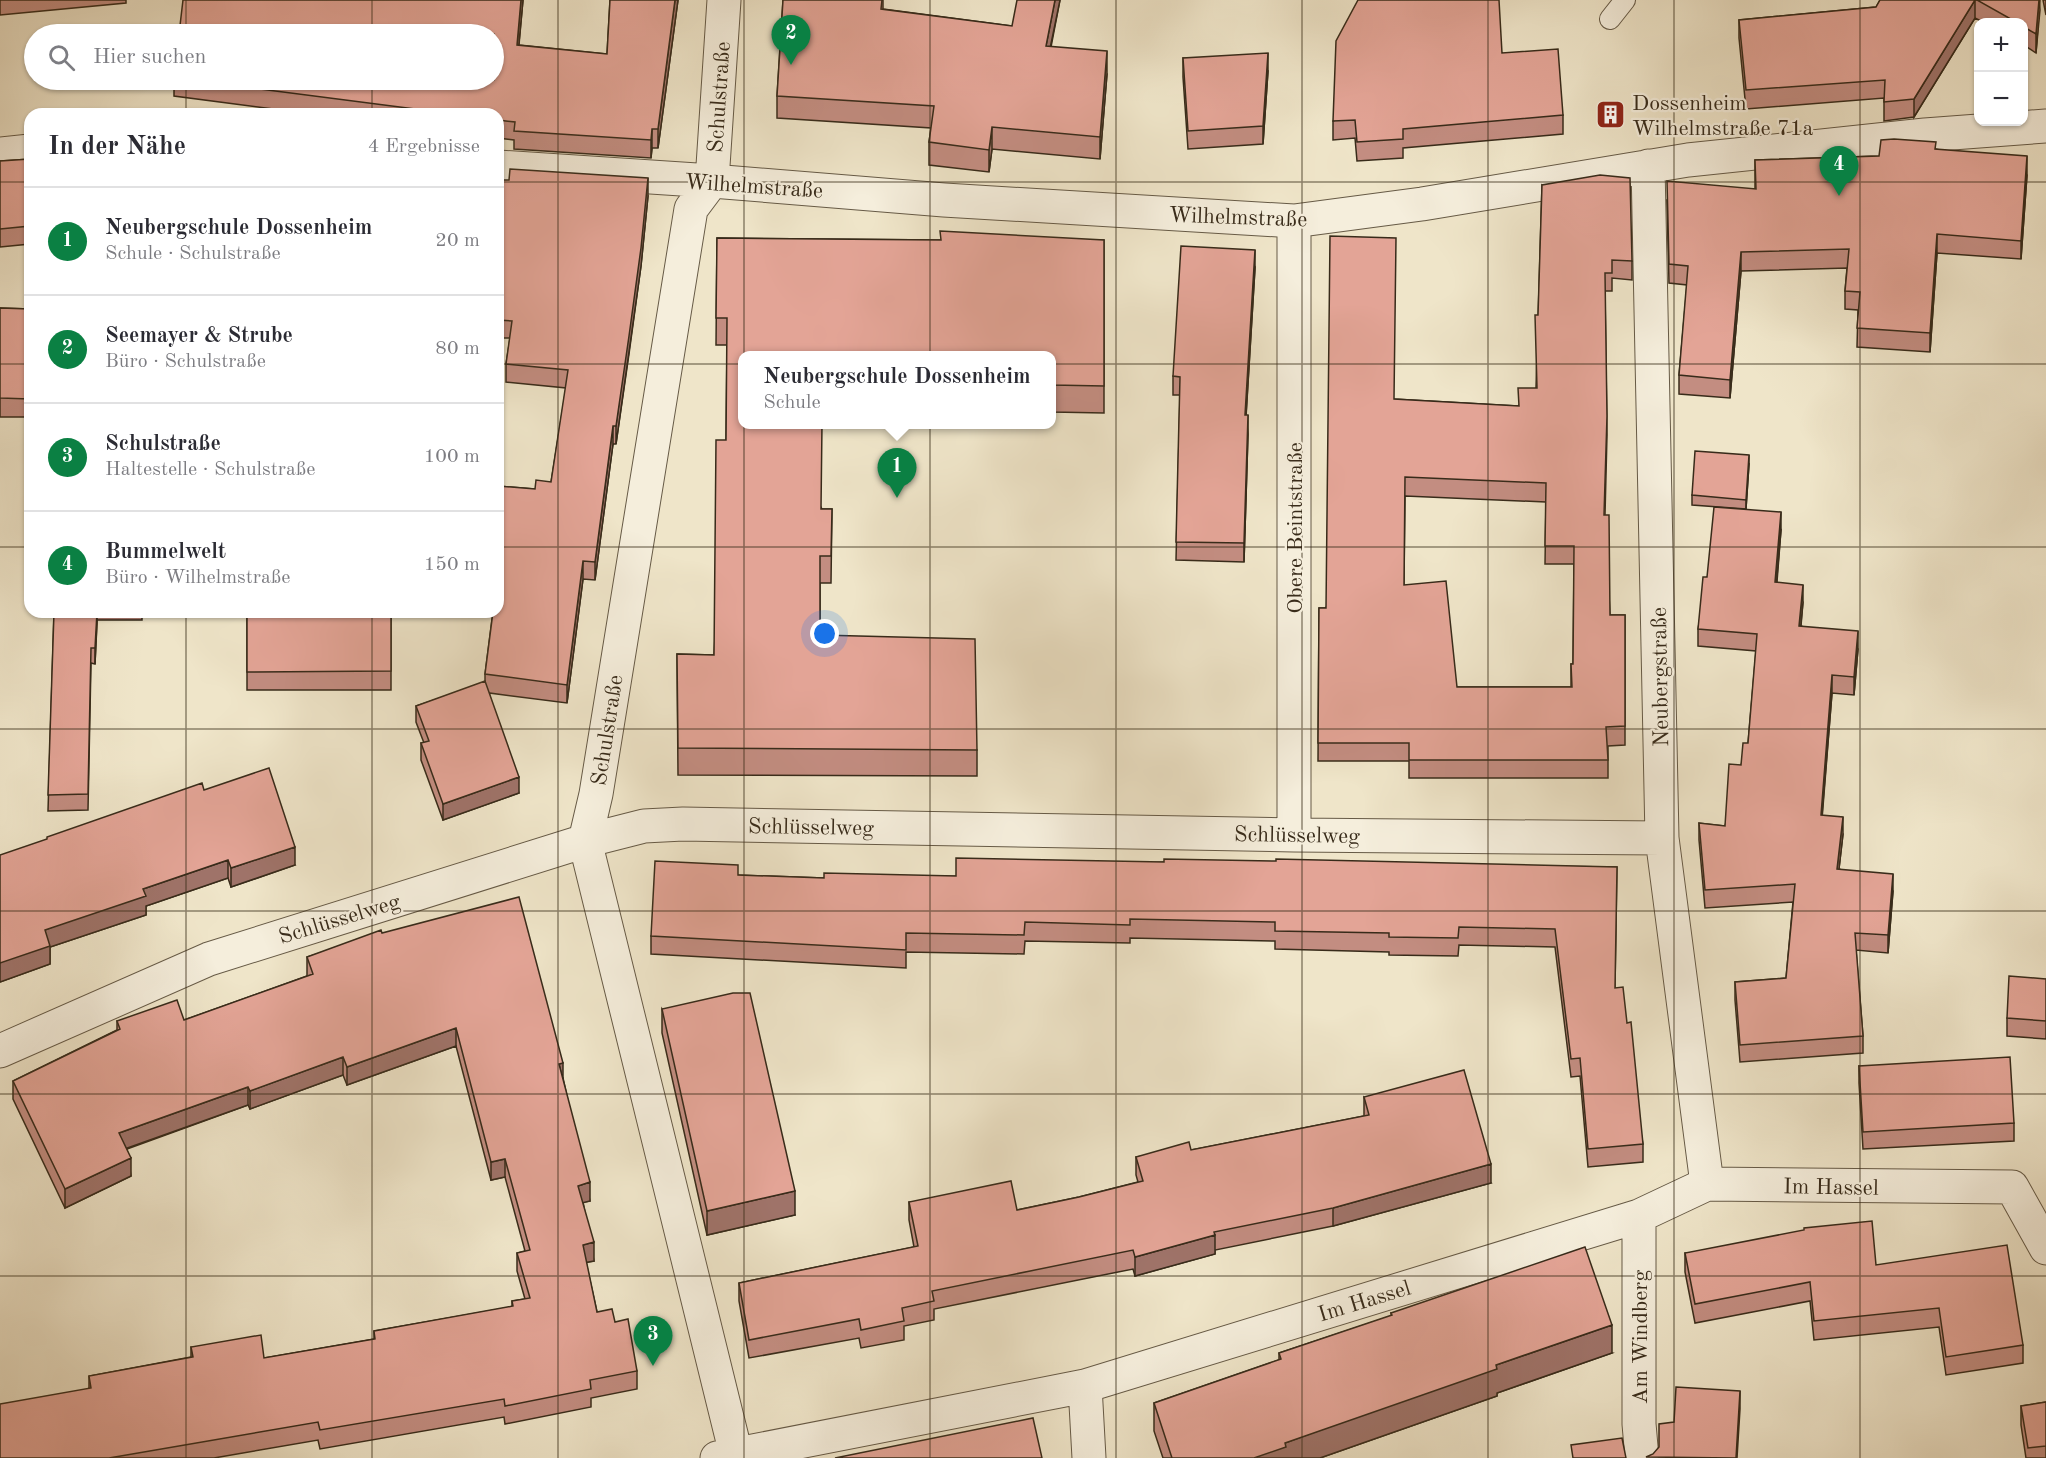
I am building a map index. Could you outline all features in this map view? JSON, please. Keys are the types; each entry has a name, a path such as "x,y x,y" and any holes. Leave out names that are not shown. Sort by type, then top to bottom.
{"street":[{"name":"Schulstraße","path":"724,0 712,181 691,209 596,794 585,841 726,1456"},
{"name":"Wilhelmstraße","path":"504,167 712,181 944,200 1294,221 1422,204 1688,160 1913,136 2046,126"},
{"path":"0,154 24,152"},
{"name":"Neubergstraße","path":"1648,166 1662,838 1707,1185"},
{"name":"Obere Beintstraße","path":"1294,221 1294,835"},
{"name":"Schlüsselweg","path":"0,1051 209,959 585,841 644,826 682,824 1294,835 1662,838"},
{"name":"Im Hassel","path":"726,1456 1085,1386 1639,1216 1707,1185 2012,1187 2046,1248"},
{"name":"Am Windberg","path":"1639,1216 1639,1424 1642,1458"},
{"path":"1085,1386 1089,1458"}],"lane":[{"path":"1610,20 1625,0"}],"building":[{"path":"183,0 521,0 517,45 607,54 610,0 675,0 658,129 652,129 651,140 514,131 515,122 504,121 504,108 407,108 268,90 504,90 504,24 180,24"},
{"path":"783,0 882,0 881,9 1012,26 1017,0 1055,0 1046,46 1107,51 1100,137 992,127 989,150 929,142 934,106 777,96"},
{"path":"1358,0 1499,0 1502,53 1558,49 1563,115 1403,129 1403,139 1357,142 1355,120 1333,121 1336,41"},
{"path":"1880,0 1975,0 1914,99 1884,102 1885,80 1746,90 1739,20 1876,7"},
{"path":"1977,0 2039,0 2036,34 2028,29 2028,18 2009,18"},
{"path":"1268,53 1263,126 1188,131 1183,58"},
{"path":"1881,140 1936,142 1935,149 2027,156 2021,241 1937,234 1930,333 1857,328 1860,292 1845,291 1849,249 1741,252 1730,380 1679,375 1688,266 1669,264 1667,181 1756,189 1755,160 1879,156"},
{"path":"24,159 24,227 0,229 0,161"},
{"path":"510,169 648,178 629,336 616,426 613,426 595,562 583,561 567,685 485,674 492,618 504,618 504,486 535,489 536,480 551,482 568,370 506,364 512,321 504,320 504,180 509,180"},
{"path":"1600,175 1630,178 1632,261 1612,260 1612,273 1605,273 1607,416 1604,515 1609,515 1610,615 1625,615 1625,726 1606,727 1608,760 1409,760 1409,743 1318,743 1319,608 1326,608 1330,236 1396,238 1394,399 1519,406 1518,388 1537,388 1535,315 1538,315 1542,185","holes":["1405,477 1546,483 1545,546 1574,546 1572,687 1457,687 1446,581 1404,585"]},
{"path":"940,231 1104,240 1104,386 1056,385 1056,351 738,351 738,429 822,429 821,509 832,509 831,556 820,556 820,635 975,639 977,750 678,748 677,654 714,655 716,440 726,440 727,318 716,318 717,238 941,240"},
{"path":"1181,246 1255,250 1245,415 1248,415 1244,543 1176,542 1180,377 1173,376"},
{"path":"0,308 24,309 24,399 0,398"},
{"path":"1695,451 1749,455 1746,500 1692,495"},
{"path":"1714,507 1781,512 1775,582 1803,585 1799,626 1858,631 1854,677 1832,675 1821,815 1843,817 1837,869 1893,874 1888,935 1855,933 1863,1036 1740,1045 1735,982 1786,978 1795,884 1705,890 1699,823 1725,826 1729,764 1741,765 1743,743 1748,743 1757,634 1698,629 1703,577 1707,577"},
{"path":"54,618 97,618 95,648 91,648 88,794 48,795"},
{"path":"247,618 391,618 391,671 247,672"},
{"path":"485,681 519,777 443,804 421,743 429,741 416,706"},
{"path":"269,768 295,847 231,868 228,860 143,889 146,896 45,930 50,946 0,963 0,855 202,783 204,790"},
{"path":"956,858 1164,862 1164,859 1276,861 1276,859 1617,867 1615,988 1623,987 1627,1023 1631,1022 1643,1144 1588,1149 1580,1058 1571,1059 1555,929 1459,927 1458,938 1389,937 1389,933 1275,931 1275,922 1130,919 1130,925 1025,922 1024,935 906,933 906,950 651,936 655,861 738,865 738,875 824,878 824,873 956,876"},
{"path":"519,897 563,1063 559,1064 590,1182 578,1186 594,1242 583,1245 597,1312 612,1309 615,1322 628,1319 637,1371 590,1380 591,1389 505,1406 504,1399 320,1430 318,1422 109,1458 0,1458 0,1404 91,1388 89,1376 193,1357 191,1347 261,1335 264,1358 375,1339 374,1331 513,1306 512,1301 530,1298 517,1253 530,1250 505,1159 491,1162 456,1028 347,1067 343,1057 250,1091 248,1087 119,1133 131,1158 65,1189 13,1081 120,1029 117,1021 177,1000 184,1020 313,974 307,957 381,930 382,933"},
{"path":"2009,976 2046,979 2046,1021 2007,1018"},
{"path":"733,993 750,993 795,1191 707,1211 662,1009"},
{"path":"2010,1057 2014,1123 1863,1132 1859,1066"},
{"path":"1464,1070 1491,1164 1333,1208 1214,1232 1215,1235 1135,1257 1133,1250 932,1291 934,1301 902,1308 904,1321 861,1330 859,1319 749,1340 739,1283 918,1246 909,1202 1011,1181 1017,1210 1079,1197 1143,1181 1136,1157 1189,1142 1191,1150 1369,1115 1364,1097"},
{"path":"1872,1221 1876,1265 2007,1245 2023,1345 1946,1357 1939,1308 1814,1321 1810,1282 1695,1304 1685,1253 1804,1230 1804,1228"},
{"path":"1585,1247 1612,1325 1496,1365 1497,1369 1285,1443 1286,1447 1254,1458 1172,1458 1154,1403 1281,1359 1279,1353"},
{"path":"1676,1387 1740,1391 1736,1458 1646,1457 1653,1454 1659,1447 1659,1424 1674,1422"},
{"path":"2046,1402 2046,1446 2028,1448 2021,1406"},
{"path":"1033,1418 1042,1458 835,1458"},
{"path":"1622,1438 1626,1458 1573,1458 1571,1445"}],"place":[{"name":"Seemayer & Strube","path":"791,65"},
{"name":"Dossenheim Wilhelmstraße 71a","path":"1611,115"},
{"name":"Bummelwelt","path":"1839,196"},
{"name":"Neubergschule Dossenheim","path":"897,498"},
{"name":"Schulstraße","path":"653,1366"}]}
